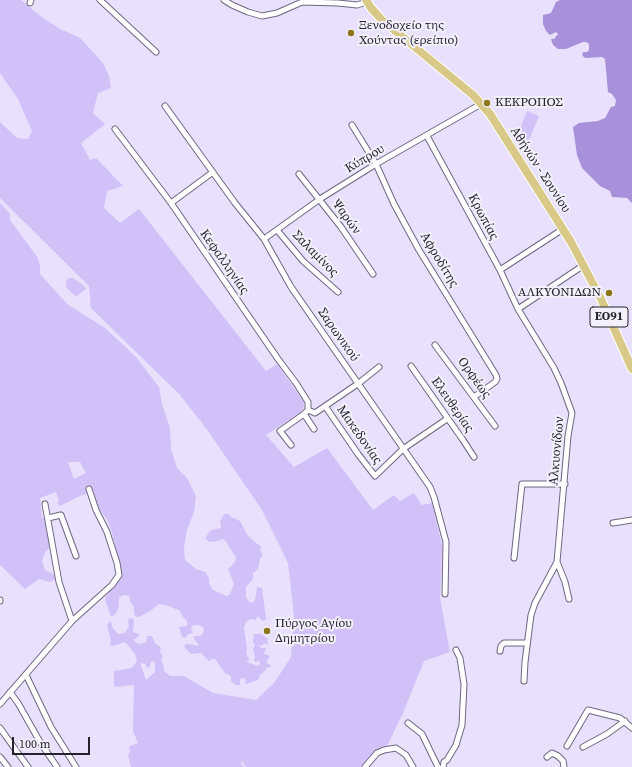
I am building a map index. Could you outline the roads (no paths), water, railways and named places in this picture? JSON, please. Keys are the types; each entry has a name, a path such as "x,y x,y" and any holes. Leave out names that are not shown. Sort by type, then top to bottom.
{"main road":[{"name":"Αθήνών - Σουνίου","path":"367,1 382,20 456,80 481,104 497,124 584,264 632,369"}],"street":[{"path":"100,0 156,52"},
{"path":"224,0 248,12 262,16 277,13 302,2 357,5 367,1"},
{"name":"Κύπρου","path":"264,239 320,199 376,164 481,104"},
{"name":"Σαρωνικού","path":"165,106 235,203 264,239 291,287 424,478 434,497 446,542 445,594"},
{"name":"Αφροδίτης","path":"352,125 376,164 394,204 419,250 496,375 497,379 495,382 474,397"},
{"name":"Κεφαλληνίας","path":"115,129 170,203 296,383 308,402 306,412 314,429"},
{"name":"Κρωπίας","path":"427,136 500,270 518,309"},
{"path":"170,203 213,172"},
{"name":"Ψαρών","path":"299,174 320,199 372,274"},
{"path":"500,270 563,229"},
{"name":"Σαλαμίνος","path":"277,230 303,261 338,292"},
{"path":"518,309 584,264"},
{"name":"Αλκυονίδων","path":"518,309 554,368 572,413 568,436 557,562 535,603 531,616 524,681"},
{"name":"Ορφέως","path":"435,344 495,426"},
{"path":"291,445 280,431 306,412 315,413 359,383 379,366"},
{"name":"Ελευθερίας","path":"411,366 474,457"},
{"name":"Μακεδονίας","path":"325,406 375,476 404,449"},
{"path":"404,449 447,418"},
{"path":"514,558 522,484 565,484"},
{"path":"0,704 72,621 112,585 119,575 117,563 89,489"},
{"path":"45,504 59,582 72,621"},
{"path":"48,518 61,515 76,556"},
{"path":"613,523 632,520"},
{"path":"557,562 565,582 569,599"},
{"path":"500,651 501,646 504,643 527,643"},
{"path":"443,767 444,762 448,760 456,745 462,725 464,684 460,658 456,650"},
{"path":"26,675 52,729 76,767"},
{"path":"10,692 57,767"},
{"path":"567,746 588,710 620,718 632,728"},
{"path":"583,747 607,734 625,721"},
{"path":"408,723 422,734 438,767"},
{"path":"0,728 28,767"},
{"path":"365,767 377,753 396,748 406,755 413,767"},
{"path":"547,757 552,753 558,756 563,761 564,767"},
{"path":"0,757 8,767"}],"place":[{"name":"Ξενοδοχείο της Χούντας (ερείπιο)","path":"351,33"},
{"name":"ΚΕΚΡΟΠΟΣ","path":"487,103"},
{"name":"ΑΛΚΥΟΝΙΔΩΝ","path":"609,293"},
{"name":"Πύργος Αγίου Δημητρίου","path":"267,631"}]}
